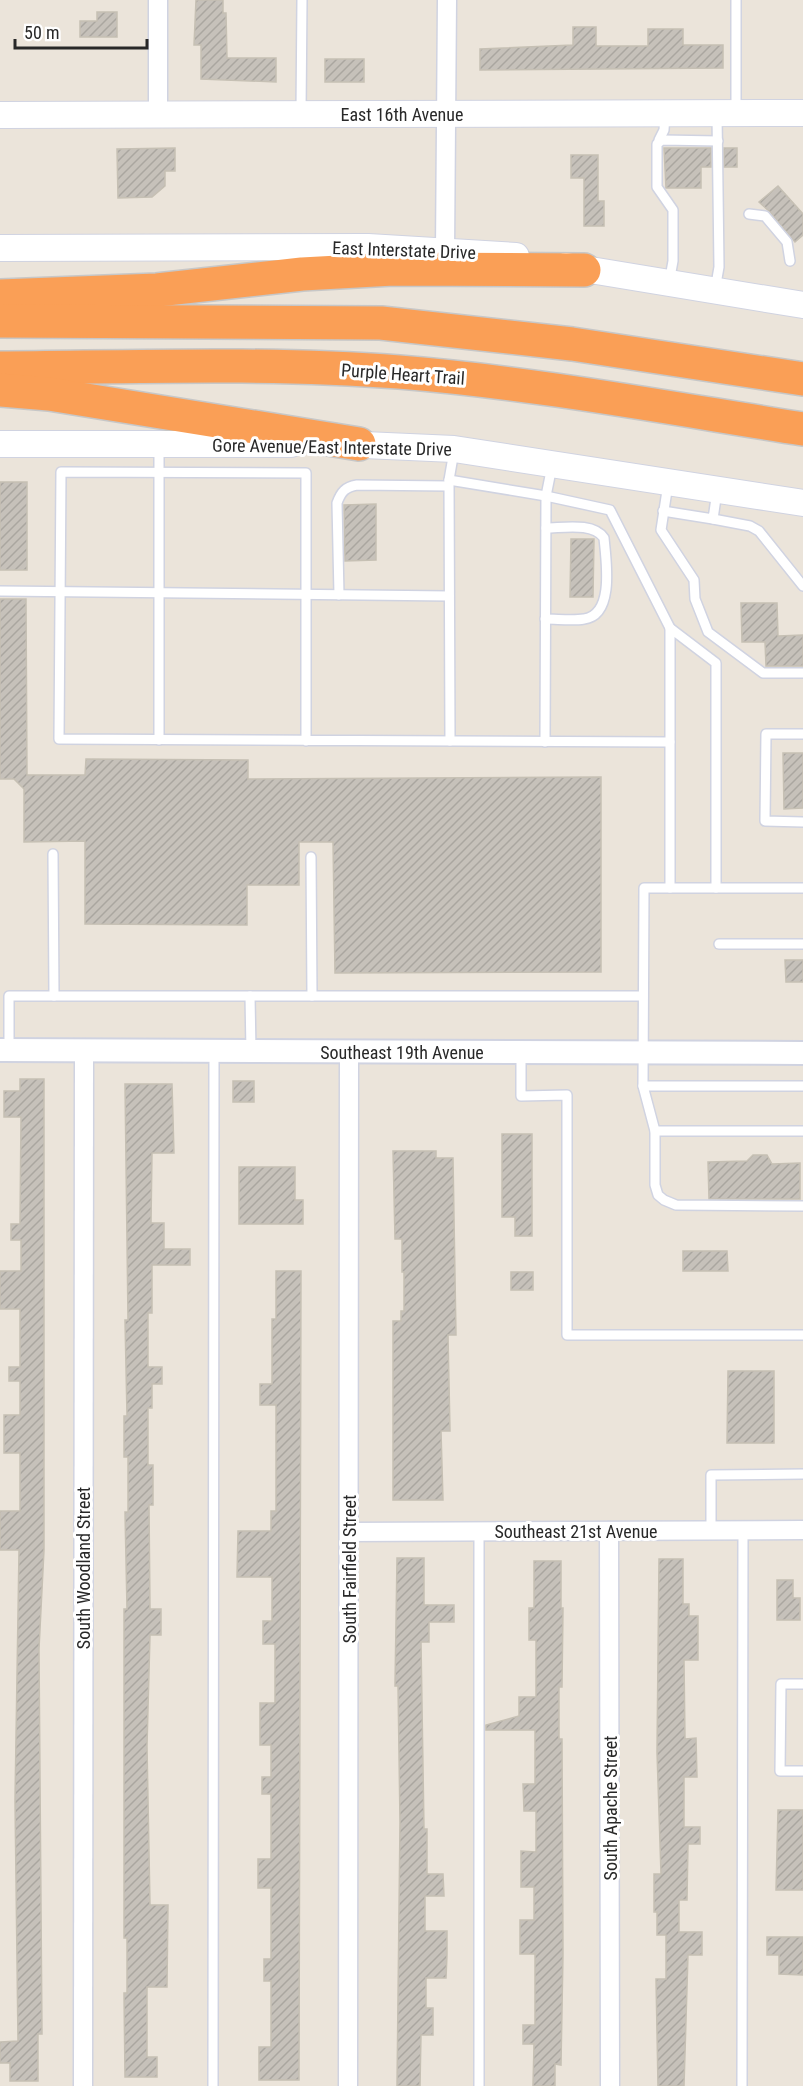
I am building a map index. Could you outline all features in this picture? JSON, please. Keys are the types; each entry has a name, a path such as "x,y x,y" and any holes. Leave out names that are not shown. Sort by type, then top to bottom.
{"highway":[{"path":"0,296 157,290 302,274 381,270 584,270"},
{"path":"0,321 381,323 572,344 803,379"},
{"name":"Purple Heart Trail","path":"0,368 271,367 397,372 507,383 803,429"},
{"path":"0,390 49,394 359,444"}],"main road":[{"name":"East 16th Avenue","path":"0,115 803,113"},
{"name":"East Interstate Drive","path":"0,248 368,247 446,250 515,256 584,270 803,305"},
{"path":"766,299 803,292"},
{"name":"Gore Avenue/East Interstate Drive","path":"0,444 359,444 454,449 796,503"}],"street":[{"path":"158,0 158,115"},
{"path":"446,250 447,0"},
{"name":"Southeast 19th Avenue","path":"5,1050 803,1053"},
{"name":"South Woodland Street","path":"83,2086 84,1050"},
{"name":"South Fairfield Street","path":"348,2086 349,1052"},
{"name":"Southeast 21st Avenue","path":"349,1533 803,1530"},
{"name":"South Apache Street","path":"609,1531 610,2086"}],"lane":[{"path":"301,115 302,0"},
{"path":"715,291 719,267 718,141 726,113 736,0"},
{"path":"665,113 664,130 659,140 657,187 673,210 669,283"},
{"path":"659,140 718,141"},
{"path":"748,214 765,216 787,242 789,261"},
{"path":"159,445 159,740"},
{"path":"450,741 448,483 454,449"},
{"path":"545,742 546,496 552,464"},
{"path":"306,741 306,473 61,472 59,739 306,741 670,742"},
{"path":"339,595 337,503 343,491 357,485 448,483 546,496 610,510 670,628 716,663 716,888"},
{"path":"668,483 660,530 694,580 694,599 708,632 763,673 803,674"},
{"path":"713,519 717,491"},
{"path":"663,511 750,526 759,531 803,586"},
{"path":"545,619 585,619 598,611 605,596 604,538 601,533 587,528 546,528"},
{"path":"0,591 449,596"},
{"path":"670,628 670,888"},
{"path":"803,734 766,734 765,821 803,822"},
{"path":"53,854 54,996"},
{"path":"311,857 312,996"},
{"path":"803,888 644,888 643,1053 643,1086 656,1131 658,1195 676,1205 803,1206"},
{"path":"719,944 803,944"},
{"path":"5,1050 5,996 644,996"},
{"path":"250,996 251,1051"},
{"path":"213,2086 214,1051"},
{"path":"521,1052 521,1096 567,1095 567,1335 803,1335"},
{"path":"643,1086 803,1086"},
{"path":"656,1131 803,1131"},
{"path":"711,1530 711,1475 803,1474"},
{"path":"742,2086 743,1530"},
{"path":"480,1532 480,2086"},
{"path":"803,1684 781,1684 780,1771 803,1771"}],"building":[{"path":"196,0 223,0 223,13 226,13 227,58 276,58 276,82 201,79 201,45 194,45"},
{"path":"97,12 117,12 117,37 80,37 80,21 97,21"},
{"path":"573,27 596,27 596,46 648,46 648,29 683,29 683,45 723,45 723,68 480,70 480,49 573,45"},
{"path":"325,59 364,59 364,82 325,82"},
{"path":"175,148 175,171 165,171 165,186 152,197 118,198 117,149"},
{"path":"664,148 711,148 711,167 701,167 701,188 666,188"},
{"path":"724,148 737,148 737,167 724,167"},
{"path":"571,155 598,155 598,201 604,201 604,226 584,226 584,178 571,178"},
{"path":"778,186 803,214 803,235 795,242 759,202"},
{"path":"0,482 27,482 27,570 0,570"},
{"path":"376,504 376,560 345,561 344,505"},
{"path":"571,539 594,539 593,597 570,597"},
{"path":"0,599 26,599 27,775 85,775 86,759 248,760 248,779 601,777 601,972 335,973 333,842 299,842 299,885 247,885 247,925 85,924 85,841 24,842 24,789 14,779 0,779"},
{"path":"741,603 777,603 778,636 803,635 803,666 766,666 765,642 742,642"},
{"path":"783,753 803,753 803,808 784,809"},
{"path":"785,960 803,960 803,982 786,982"},
{"path":"20,1079 44,1079 44,1550 39,1649 42,2034 38,2034 38,2081 10,2081 10,2063 0,2063 0,2042 18,2041 15,1800 19,1550 0,1550 0,1511 20,1511 20,1453 4,1453 4,1415 20,1415 20,1381 9,1381 9,1367 20,1367 20,1309 0,1309 0,1271 21,1271 21,1240 11,1240 11,1224 20,1224 21,1117 4,1117 4,1091 20,1091"},
{"path":"233,1081 254,1081 254,1102 233,1102"},
{"path":"125,1084 172,1084 174,1153 152,1153 151,1223 164,1223 164,1249 190,1249 190,1265 152,1265 152,1313 148,1313 148,1367 162,1367 162,1384 152,1384 152,1408 148,1408 148,1465 153,1465 153,1505 149,1505 150,1609 161,1609 161,1635 150,1635 147,1746 150,1905 168,1905 167,1987 147,1987 147,2057 157,2057 157,2077 125,2077 124,1993 127,1993 127,1938 124,1938 124,1609 127,1609 125,1512 128,1512 128,1457 124,1457 124,1416 127,1416 125,1320 128,1320"},
{"path":"502,1134 532,1134 532,1236 515,1236 515,1217 502,1217"},
{"path":"393,1151 436,1151 436,1158 453,1158 456,1335 448,1335 450,1431 441,1431 443,1500 393,1500 393,1321 401,1321 401,1311 404,1311 404,1272 402,1272 402,1239 395,1239"},
{"path":"753,1155 767,1155 772,1164 800,1163 800,1199 709,1199 708,1162 747,1161"},
{"path":"239,1167 295,1167 295,1200 303,1200 303,1224 239,1224"},
{"path":"683,1251 727,1251 728,1271 683,1271"},
{"path":"276,1271 301,1271 299,2080 259,2080 259,2047 271,2047 271,1981 264,1981 264,1959 271,1959 271,1888 258,1888 258,1859 271,1859 271,1794 262,1794 262,1777 271,1777 271,1745 260,1745 260,1703 275,1703 275,1644 263,1644 263,1621 272,1621 272,1577 237,1577 238,1531 271,1531 271,1511 276,1511 276,1405 260,1405 260,1384 272,1384 272,1319 276,1319"},
{"path":"511,1272 533,1272 533,1290 511,1290"},
{"path":"728,1371 774,1371 774,1443 727,1443"},
{"path":"397,1558 424,1558 424,1605 454,1605 454,1622 429,1622 429,1642 421,1642 424,1829 427,1829 427,1874 443,1874 444,1896 425,1896 425,1931 447,1931 447,1955 446,1978 426,1978 426,2008 433,2008 433,2035 421,2035 420,2086 397,2086 400,1822 398,1686 395,1686"},
{"path":"659,1559 683,1559 683,1604 689,1604 689,1616 698,1616 698,1660 684,1660 685,1739 696,1738 697,1777 684,1777 684,1827 700,1827 700,1844 688,1844 687,1900 679,1900 679,1932 702,1932 702,1955 688,1955 684,2086 658,2086 656,1979 666,1979 666,1935 657,1935 657,1912 654,1912 654,1874 661,1874 657,1752"},
{"path":"534,1561 561,1561 561,1608 563,1608 559,1739 562,1739 563,1954 561,2065 555,2064 555,2086 533,2086 534,2044 523,2044 523,2025 535,2025 535,1954 520,1954 520,1920 534,1920 534,1887 521,1887 521,1851 536,1852 536,1811 524,1811 523,1784 535,1784 535,1730 486,1730 486,1725 519,1716 519,1697 536,1697 536,1640 529,1640 529,1608 534,1608"},
{"path":"777,1580 793,1580 793,1598 800,1598 800,1620 777,1620"},
{"path":"778,1810 803,1810 803,1890 776,1890"},
{"path":"767,1937 803,1937 803,1975 779,1974 779,1955 767,1955"}]}
